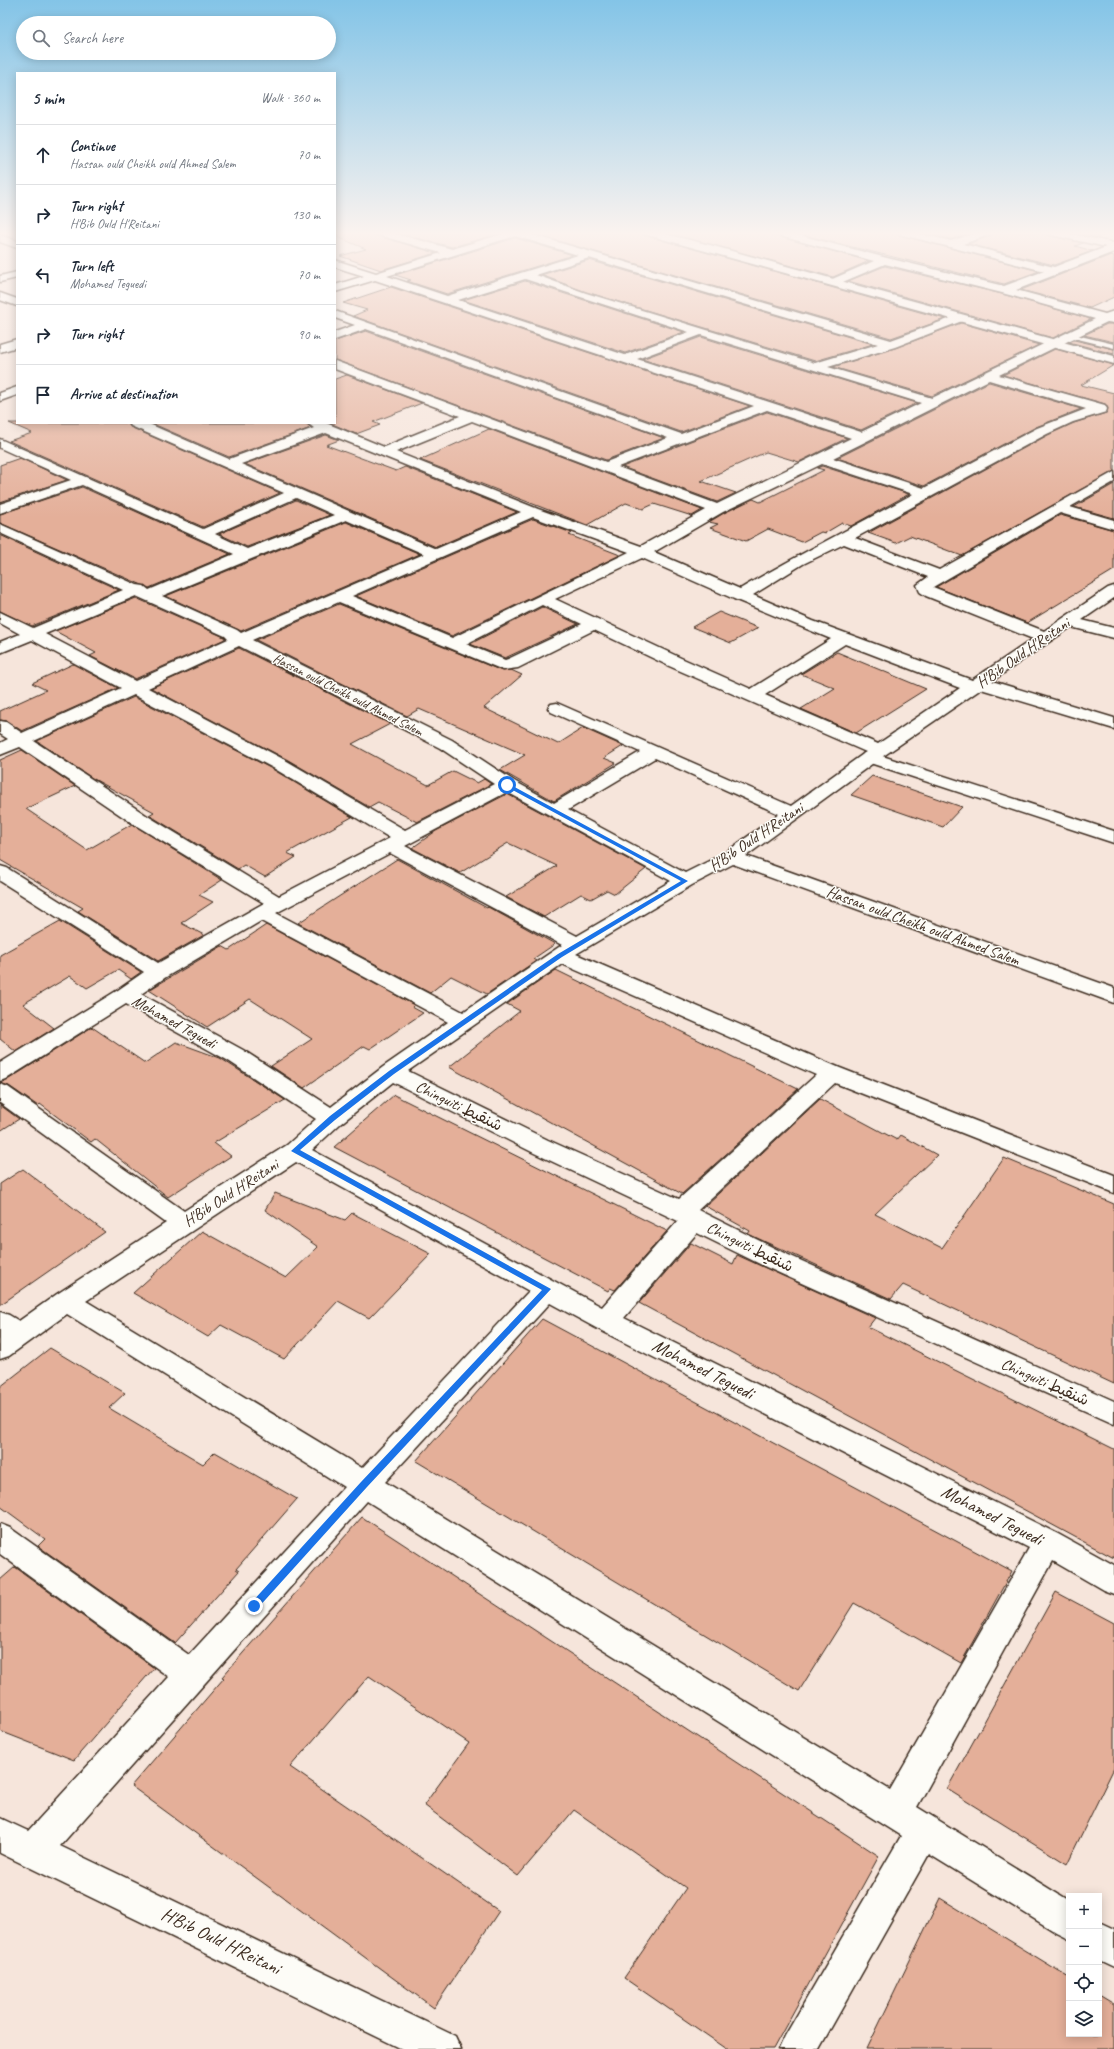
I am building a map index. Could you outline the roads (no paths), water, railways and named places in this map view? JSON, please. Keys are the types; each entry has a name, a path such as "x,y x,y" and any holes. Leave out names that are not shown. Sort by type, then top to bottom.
{"street":[{"path":"336,336 359,328"},
{"path":"374,328 680,438"},
{"path":"532,328 862,437"},
{"path":"691,328 934,403"},
{"path":"833,328 890,344"},
{"path":"817,366 890,344 935,328"},
{"path":"991,328 1114,360"},
{"path":"452,644 542,599 642,552 718,509 822,459 862,437 1090,328"},
{"path":"627,358 702,331"},
{"path":"0,348 16,342"},
{"path":"336,365 718,509"},
{"path":"990,376 1114,413"},
{"path":"0,397 16,391"},
{"path":"605,467 768,405"},
{"path":"740,596 798,561 843,539 925,493 1068,419 1100,408"},
{"path":"383,452 472,416"},
{"path":"138,424 436,554"},
{"path":"228,464 320,425 533,512 642,552 740,596 844,638 977,685 1114,724"},
{"path":"0,443 81,481 247,554"},
{"path":"822,459 925,493"},
{"path":"1044,637 926,589 926,585 1114,476"},
{"path":"0,509 81,481"},
{"path":"203,534 296,492"},
{"path":"1058,508 1114,525"},
{"path":"0,750 239,640 533,512"},
{"path":"0,648 32,633 247,554 346,515"},
{"name":"Hassan ould Cheikh ould Ahmed Salem","path":"0,528 231,632 239,640 446,744 507,785 685,881"},
{"path":"843,539 940,576"},
{"name":"H'Bib Ould H'Reitani","path":"6,1335 66,1301 295,1151 332,1118 391,1072 569,950 685,881 732,857 875,754 1114,590"},
{"path":"340,597 499,664 507,665 594,624"},
{"path":"542,599 675,662 752,695 875,754 1114,837"},
{"path":"0,617 281,765 397,842 569,950 832,1073 1114,1184"},
{"path":"1068,622 1114,633"},
{"path":"752,695 844,638"},
{"path":"557,708 792,813"},
{"path":"0,726 139,819 279,904"},
{"path":"554,811 654,751"},
{"name":"Mohamed Teguedi","path":"332,1118 235,1055 126,995 158,972 261,913 507,785"},
{"name":"Hassan ould Cheikh ould Ahmed Salem","path":"732,857 1114,996"},
{"path":"0,872 158,972"},
{"path":"261,913 464,1022"},
{"path":"2,1068 126,995"},
{"name":"Chinguiti شنقيط","path":"391,1072 776,1260 1114,1413"},
{"path":"606,1320 688,1216 832,1073"},
{"path":"0,1092 184,1224"},
{"name":"Mohamed Teguedi","path":"295,1151 606,1320 1048,1543 1114,1581"},
{"path":"33,1850 364,1485 547,1289"},
{"path":"66,1301 1066,1919"},
{"path":"0,1537 191,1675"},
{"path":"798,2049 909,1821 1048,1543"},
{"name":"H'Bib Ould H'Reitani","path":"0,1835 442,2049"},
{"path":"1102,1942 1114,1949"}],"lane":[{"path":"1072,336 1114,346"}]}
